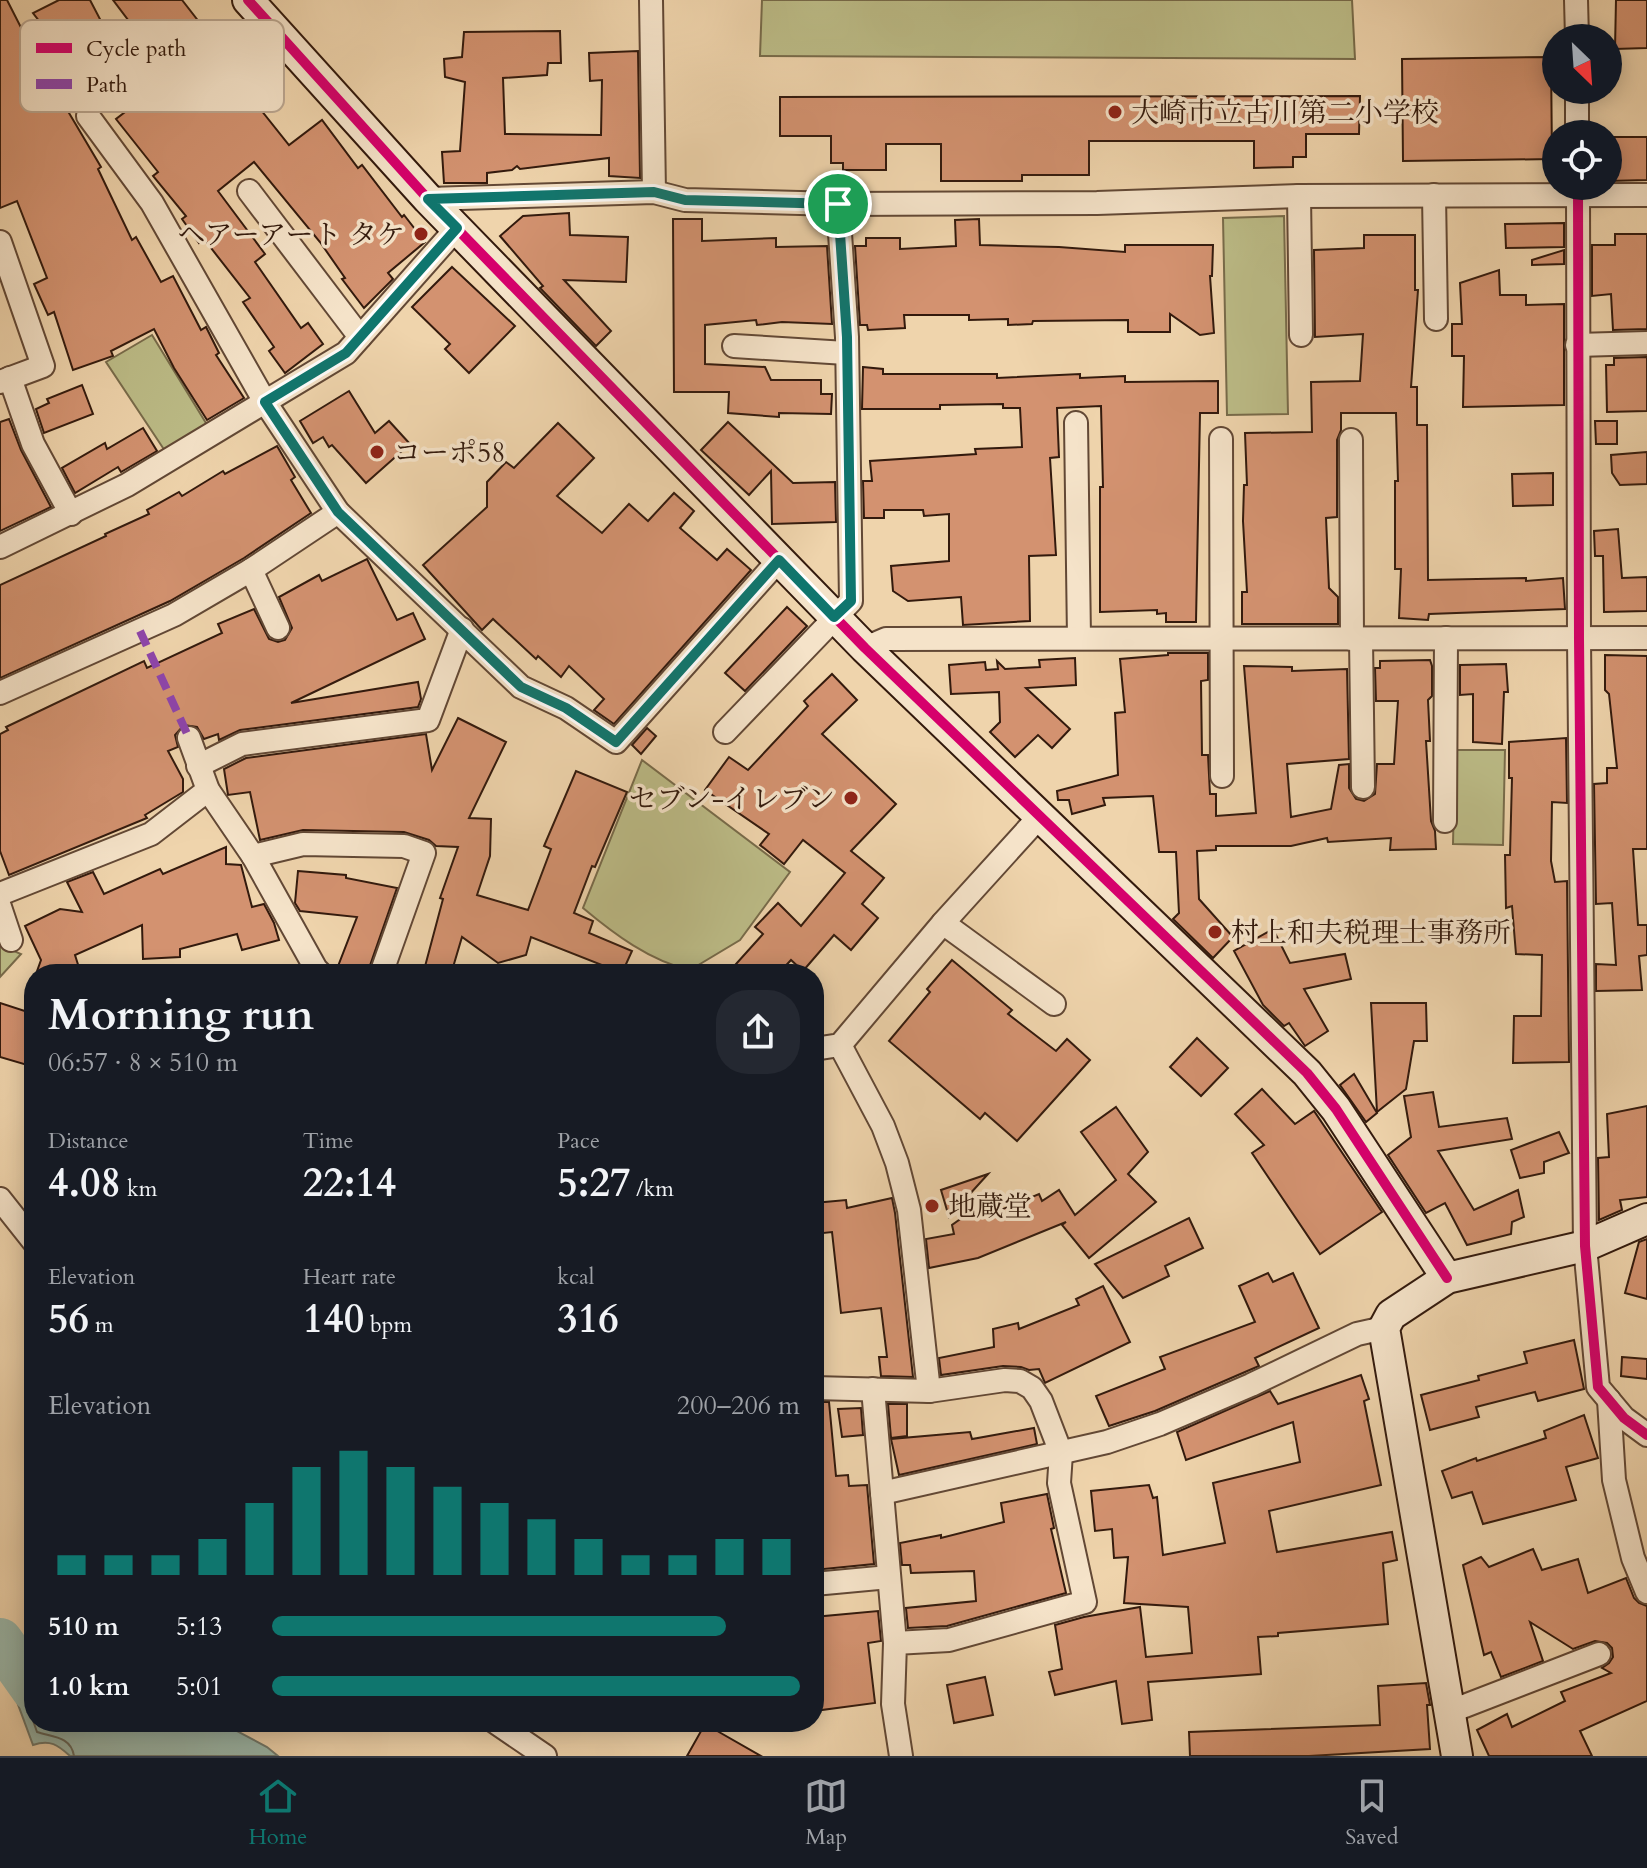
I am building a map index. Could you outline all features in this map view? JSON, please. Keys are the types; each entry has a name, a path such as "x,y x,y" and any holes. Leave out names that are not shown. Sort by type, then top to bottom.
{"street":[{"path":"248,0 266,20"},
{"path":"651,0 654,192"},
{"path":"1576,0 1577,24"},
{"path":"284,40 428,199 834,617 1307,1073 1336,1109 1447,1278"},
{"path":"88,116 152,203 265,402 338,512 521,687 566,708 616,742 779,560"},
{"path":"249,191 360,337"},
{"path":"428,199 654,192 685,200 838,204 1097,203 1542,191"},
{"path":"1622,193 1647,195"},
{"path":"1434,195 1436,319"},
{"path":"1299,196 1301,335"},
{"path":"1578,200 1585,1246 1598,1387 1624,1418 1647,1435"},
{"path":"725,732 851,601 846,353 838,204"},
{"path":"0,547 127,485 346,353 457,228"},
{"path":"0,242 43,366 5,380 33,444 71,514"},
{"path":"1577,345 1647,343"},
{"path":"734,346 846,353"},
{"path":"1076,423 1079,638"},
{"path":"1221,439 1222,776"},
{"path":"1351,440 1363,787"},
{"path":"0,693 140,631 251,570 338,512"},
{"path":"251,570 278,628"},
{"path":"198,766 242,744 428,720 462,629"},
{"path":"1445,821 1446,638"},
{"path":"865,648 886,639 1647,638"},
{"path":"189,738 208,790 253,856 313,964"},
{"path":"0,894 151,834 208,790"},
{"path":"824,1047 840,1045 943,923 1040,816"},
{"path":"253,856 303,844 404,846 424,853 385,964"},
{"path":"0,907 11,940"},
{"path":"943,923 1054,1004"},
{"path":"840,1045 883,1126 897,1163 909,1210 929,1391"},
{"path":"0,1199 24,1229"},
{"path":"1457,1756 1384,1328 1391,1315 1447,1278 1585,1246 1647,1219"},
{"path":"882,1493 1107,1442 1160,1424 1251,1385 1357,1334 1384,1328"},
{"path":"824,1388 929,1391 1005,1380 1020,1381 1032,1388 1041,1401 1061,1453 1059,1483 1085,1602 949,1640 895,1643"},
{"path":"873,1389 895,1643 893,1704 901,1756"},
{"path":"1609,1400 1614,1480 1633,1558 1647,1592"},
{"path":"824,1583 889,1577"},
{"path":"1449,1712 1599,1654"},
{"path":"510,1732 545,1756"}],"green space":[{"path":"762,0 1352,0 1355,59 760,56"},
{"path":"1284,216 1288,414 1227,415 1223,218"},
{"path":"152,335 209,428 167,454 106,362"},
{"path":"1455,750 1505,750 1503,845 1453,844"},
{"path":"642,760 790,872 740,940 700,964 670,964 661,960 620,937 583,908"},
{"path":"0,945 21,954 0,977"}],"water":[{"path":"24,1693 24,1721 16,1699"},
{"path":"28,1732 239,1732 278,1756 70,1756 53,1744 33,1745"}],"building":[{"path":"0,0 7,0 20,26 20,112 68,112 101,167 98,169 132,240 136,237 161,282 173,276 201,330 206,327 219,353 216,355 244,398 207,420 154,329 111,351 113,356 73,370 54,312 48,315 34,284 47,278 17,201 0,208"},
{"path":"59,0 90,0 100,20 38,20 33,13"},
{"path":"113,0 182,0 198,20 128,20"},
{"path":"1616,0 1647,0 1647,48 1622,49 1622,24 1616,24"},
{"path":"560,31 561,63 548,63 547,75 503,78 505,134 601,135 602,80 590,81 589,53 638,51 640,178 609,176 609,158 520,169 517,166 512,170 487,173 487,183 444,183 442,152 460,151 465,82 445,77 444,59 462,57 464,32"},
{"path":"1542,57 1542,104 1551,104 1552,120 1542,120 1542,159 1403,161 1402,59"},
{"path":"1360,96 1359,134 1306,134 1306,157 1293,157 1293,167 1254,168 1254,141 1089,141 1089,175 1022,175 1022,181 941,181 941,144 886,144 886,170 843,170 843,163 831,163 831,136 780,136 780,97"},
{"path":"125,112 263,112 289,145 322,120 358,168 362,165 425,242 388,273 393,279 364,308 320,242 254,162 218,191 265,254 255,262 301,328 308,323 323,344 285,373 269,351 274,347 243,302 250,298 204,239 199,243 182,219 186,216 153,176 158,172 116,119"},
{"path":"1622,137 1647,137 1647,180 1622,181"},
{"path":"569,213 570,235 628,237 626,282 564,280 611,331 596,346 540,288 543,286 500,236 523,216"},
{"path":"673,219 702,219 702,241 776,238 776,247 827,246 832,324 782,322 757,325 756,320 705,325 705,364 765,367 771,380 821,380 821,394 832,394 831,414 779,413 779,417 728,413 729,392 674,392"},
{"path":"979,219 980,245 1125,252 1125,245 1213,245 1210,276 1214,333 1200,335 1170,314 1170,332 1128,332 1128,320 1033,321 1032,324 1008,325 1008,319 969,320 969,315 904,315 905,328 868,330 867,325 860,325 855,246 866,246 866,238 900,238 900,249 956,246 955,220"},
{"path":"1564,223 1564,247 1506,248 1505,224"},
{"path":"1615,234 1647,234 1647,329 1613,330 1611,294 1592,296 1592,245 1615,245"},
{"path":"1364,235 1415,235 1415,290 1418,290 1411,387 1417,387 1417,425 1427,425 1428,580 1526,578 1526,581 1563,578 1565,609 1429,614 1428,620 1399,618 1401,569 1395,569 1395,481 1398,481 1396,413 1341,413 1341,430 1337,440 1337,517 1326,518 1329,588 1338,597 1338,624 1242,624 1242,592 1247,592 1243,521 1244,485 1247,485 1245,433 1312,432 1311,382 1360,381 1363,334 1315,337 1314,250 1364,248"},
{"path":"1564,250 1564,264 1532,265 1532,260"},
{"path":"452,267 515,326 469,373 445,349 450,344 412,307"},
{"path":"1499,270 1500,295 1526,295 1526,305 1564,304 1564,405 1463,407 1464,356 1452,356 1452,324 1462,324 1460,283"},
{"path":"1647,357 1647,411 1607,412 1606,365 1614,365 1614,358"},
{"path":"863,367 883,369 883,374 997,374 997,378 1080,374 1080,378 1125,376 1125,382 1218,381 1218,413 1200,413 1196,622 1166,622 1166,613 1157,614 1157,610 1100,612 1101,406 1057,408 1059,457 1050,458 1056,555 1029,556 1030,621 963,625 961,597 908,601 893,591 891,566 949,561 949,514 924,516 923,510 884,510 884,518 864,518 863,481 872,481 870,461 976,454 975,449 1022,447 1020,408 1003,408 1003,404 940,405 940,409 862,409"},
{"path":"82,385 93,414 44,433 36,409 49,403 47,399"},
{"path":"349,391 375,433 389,421 410,444 366,483 332,445 329,447 323,437 313,443 300,421"},
{"path":"9,419 21,450 51,507 0,531 0,422"},
{"path":"1595,421 1617,421 1617,444 1596,444"},
{"path":"728,422 793,483 835,482 836,522 772,524 771,471 749,495 701,450"},
{"path":"558,423 594,458 557,496 602,533 629,504 648,521 674,493 694,511 680,528 717,560 727,549 751,570 614,724 594,710 604,699 569,666 561,677 538,656 536,659 493,619 482,630 423,565 487,507 487,482 506,462 514,468"},
{"path":"143,428 157,451 121,472 118,467 75,493 62,468 105,443 107,449"},
{"path":"277,446 295,477 291,480 311,513 244,558 170,601 0,678 0,585 106,536 149,514 147,510 179,492 182,496 223,471 225,474"},
{"path":"1647,452 1647,484 1620,485 1612,473 1611,455"},
{"path":"1553,473 1553,505 1513,506 1512,474"},
{"path":"1618,529 1622,578 1647,577 1647,611 1604,612 1603,556 1595,556 1594,531"},
{"path":"367,559 397,620 413,613 425,639 291,703 418,682 421,699 418,707 240,730 219,740 218,734 204,739 197,727 184,725 175,735 178,747 168,751 183,779 183,792 145,815 147,818 9,875 0,851 0,734 8,730 6,727 144,661 147,668 222,633 218,624 254,609 269,639 278,642 285,640 292,628 279,597 319,575 322,581"},
{"path":"787,607 807,626 745,691 725,673"},
{"path":"1168,653 1208,653 1208,680 1201,681 1202,755 1208,755 1210,794 1216,794 1216,816 1256,813 1244,666 1292,667 1292,671 1347,669 1349,759 1287,764 1291,817 1331,809 1339,765 1349,764 1349,788 1356,799 1364,801 1375,794 1377,764 1394,764 1398,701 1376,701 1375,668 1380,668 1380,661 1430,660 1430,741 1426,741 1436,849 1390,850 1391,838 1328,842 1327,838 1291,846 1216,846 1216,850 1197,851 1199,899 1233,937 1213,958 1173,919 1179,913 1176,852 1159,852 1153,796 1103,798 1105,805 1072,814 1069,800 1058,800 1057,791 1118,775 1115,713 1125,712 1120,659"},
{"path":"1605,655 1647,656 1647,849 1633,849 1638,925 1647,925 1647,955 1639,956 1642,990 1596,991 1596,964 1616,965 1612,903 1596,904 1594,784 1607,783 1607,768 1617,768 1609,694 1605,690"},
{"path":"1075,658 1076,685 1026,688 1070,729 1052,748 1038,735 1015,757 990,732 1000,722 999,692 951,694 949,665 985,662 986,670 998,669 997,661 1005,669 1040,667 1039,660"},
{"path":"1506,664 1508,692 1504,692 1502,744 1473,742 1473,694 1460,695 1460,665"},
{"path":"832,674 857,700 822,734 896,804 851,851 884,878 862,904 878,918 851,950 834,935 809,964 795,964 791,960 787,964 736,964 763,934 755,927 778,903 801,926 845,873 803,840 784,864 760,845 769,834 705,790 729,757 748,770 808,706 804,701"},
{"path":"458,718 506,742 469,818 491,819 490,856 477,895 528,910 551,849 544,846 576,771 627,792 574,913 593,921 589,933 632,951 626,964 599,964 531,937 526,955 498,963 462,937 454,964 426,964 443,899 440,898 458,847 436,846 429,840 404,832 303,830 260,840 250,792 228,795 224,769 246,758 426,734 432,770"},
{"path":"647,728 656,736 641,754 632,745"},
{"path":"1566,738 1567,803 1552,802 1551,861 1555,882 1567,881 1569,1062 1513,1063 1514,1016 1541,1016 1542,955 1516,954 1512,906 1506,908 1505,855 1510,855 1512,778 1509,778 1509,742"},
{"path":"226,847 226,864 241,865 252,907 264,904 279,940 242,950 237,934 180,949 180,957 143,959 142,925 75,955 78,964 40,964 41,960 25,926 60,909 82,912 67,882 93,872 104,894 160,869 163,874"},
{"path":"298,871 346,875 346,878 397,888 370,964 339,964 357,917 300,911 295,903"},
{"path":"1273,929 1290,963 1345,954 1351,979 1304,989 1328,1031 1305,1046 1289,1023 1284,1026 1263,1005 1234,951"},
{"path":"952,960 1012,1010 1008,1014 1056,1051 1067,1039 1090,1060 1017,1141 985,1113 980,1119 889,1041"},
{"path":"0,1003 24,1011 24,1064 0,1057"},
{"path":"1371,1003 1426,1003 1427,1041 1414,1041 1406,1089 1377,1112"},
{"path":"1197,1038 1228,1068 1201,1096 1170,1067"},
{"path":"1354,1074 1377,1113 1366,1122 1340,1085"},
{"path":"1262,1089 1295,1124 1314,1111 1382,1212 1320,1254 1252,1153 1264,1145 1235,1114"},
{"path":"1433,1092 1439,1127 1507,1118 1512,1139 1438,1151 1474,1210 1518,1190 1524,1217 1512,1222 1511,1234 1467,1245 1445,1203 1426,1213 1388,1155 1411,1137 1404,1096"},
{"path":"1647,1106 1647,1197 1620,1200 1622,1210 1599,1220 1598,1158 1609,1157 1607,1114"},
{"path":"1116,1107 1148,1152 1128,1174 1156,1202 1089,1258 1062,1225 1066,1222 978,1258 929,1268 926,1239 954,1234 952,1225 980,1205 984,1217 1039,1194 1042,1201 1059,1190 1075,1215 1116,1180 1081,1132"},
{"path":"1559,1132 1569,1153 1544,1162 1544,1173 1520,1178 1511,1150"},
{"path":"988,1174 949,1217 941,1190"},
{"path":"892,1198 913,1377 881,1376 879,1357 887,1357 881,1308 841,1313 832,1232 824,1233 824,1202 846,1200 847,1208"},
{"path":"1189,1218 1203,1248 1165,1266 1169,1276 1123,1298 1095,1264"},
{"path":"1647,1239 1647,1299 1625,1293 1639,1242"},
{"path":"1268,1273 1273,1282 1293,1273 1319,1328 1255,1358 1259,1366 1155,1411 1109,1426 1096,1396 1165,1369 1160,1357 1255,1322 1239,1286"},
{"path":"1103,1286 1130,1342 1045,1383 1039,1369 1021,1367 1003,1366 941,1375 939,1358 994,1347 993,1329 1018,1323 1019,1329 1079,1305 1076,1299"},
{"path":"1574,1340 1584,1389 1538,1401 1535,1392 1476,1407 1479,1417 1430,1430 1421,1395 1479,1380 1478,1376 1527,1363 1524,1352"},
{"path":"1622,1357 1647,1359 1647,1379 1621,1376"},
{"path":"1361,1375 1369,1399 1364,1401 1381,1485 1269,1511 1277,1552 1392,1532 1397,1560 1383,1563 1388,1624 1258,1637 1261,1674 1148,1682 1152,1720 1122,1724 1116,1681 1055,1695 1049,1672 1062,1669 1055,1625 1140,1607 1146,1657 1192,1653 1188,1607 1124,1603 1128,1557 1114,1558 1112,1529 1095,1531 1091,1491 1149,1485 1153,1498 1157,1497 1163,1555 1225,1543 1213,1483 1300,1462 1293,1422 1186,1460 1177,1432 1270,1391 1278,1404"},
{"path":"824,1402 829,1402 836,1476 848,1475 849,1486 867,1485 874,1564 824,1569"},
{"path":"888,1404 907,1404 907,1436 891,1438"},
{"path":"861,1408 863,1435 842,1437 838,1409"},
{"path":"1584,1415 1598,1458 1566,1467 1576,1500 1483,1524 1472,1492 1452,1498 1442,1471 1546,1438 1544,1431"},
{"path":"1034,1428 1037,1444 899,1475 891,1439 970,1432 972,1439"},
{"path":"1047,1494 1054,1528 1051,1529 1066,1593 947,1626 908,1628 906,1608 976,1601 974,1571 911,1573 910,1565 902,1565 900,1543 941,1535 941,1538 1004,1522 1001,1503"},
{"path":"1533,1549 1542,1570 1578,1559 1588,1593 1626,1578 1634,1598 1647,1606 1647,1701 1580,1731 1592,1756 1489,1756 1477,1730 1507,1714 1512,1727 1565,1701 1561,1692 1611,1673 1602,1668 1613,1657 1612,1648 1607,1643 1595,1641 1573,1649 1530,1622 1543,1661 1501,1677 1491,1652 1484,1655 1463,1565 1481,1557 1489,1567"},
{"path":"878,1611 881,1641 868,1643 875,1703 824,1710 824,1616"},
{"path":"985,1677 993,1715 954,1723 947,1685"},
{"path":"1426,1683 1430,1705 1427,1705 1430,1749 1309,1756 1190,1756 1189,1732 1380,1725 1378,1686"},
{"path":"700,1732 719,1732 761,1756 687,1756"}],"waterway":[{"path":"0,1641 24,1675"}],"marked path":[{"path":"140,631 189,738"}],"cycle path":[{"path":"248,0 266,20"},
{"path":"284,40 428,199 865,648 1307,1073 1336,1109 1447,1278"},
{"path":"1578,200 1585,1246 1598,1387 1624,1418 1647,1435"}],"place":[{"name":"大崎市立古川第二小学校","path":"1115,112"},
{"name":"ヘアーアート タケ","path":"421,234"},
{"name":"コーポ58","path":"377,452"},
{"name":"セブン-イレブン","path":"851,798"},
{"name":"村上和夫税理士事務所","path":"1215,932"},
{"name":"地蔵堂","path":"932,1206"}],"route":[{"path":"654,192 685,200 838,204 847,337 851,601 834,617 779,560 616,742 566,708 521,687 338,512 265,402 346,353 457,228 428,199 654,192"}]}
